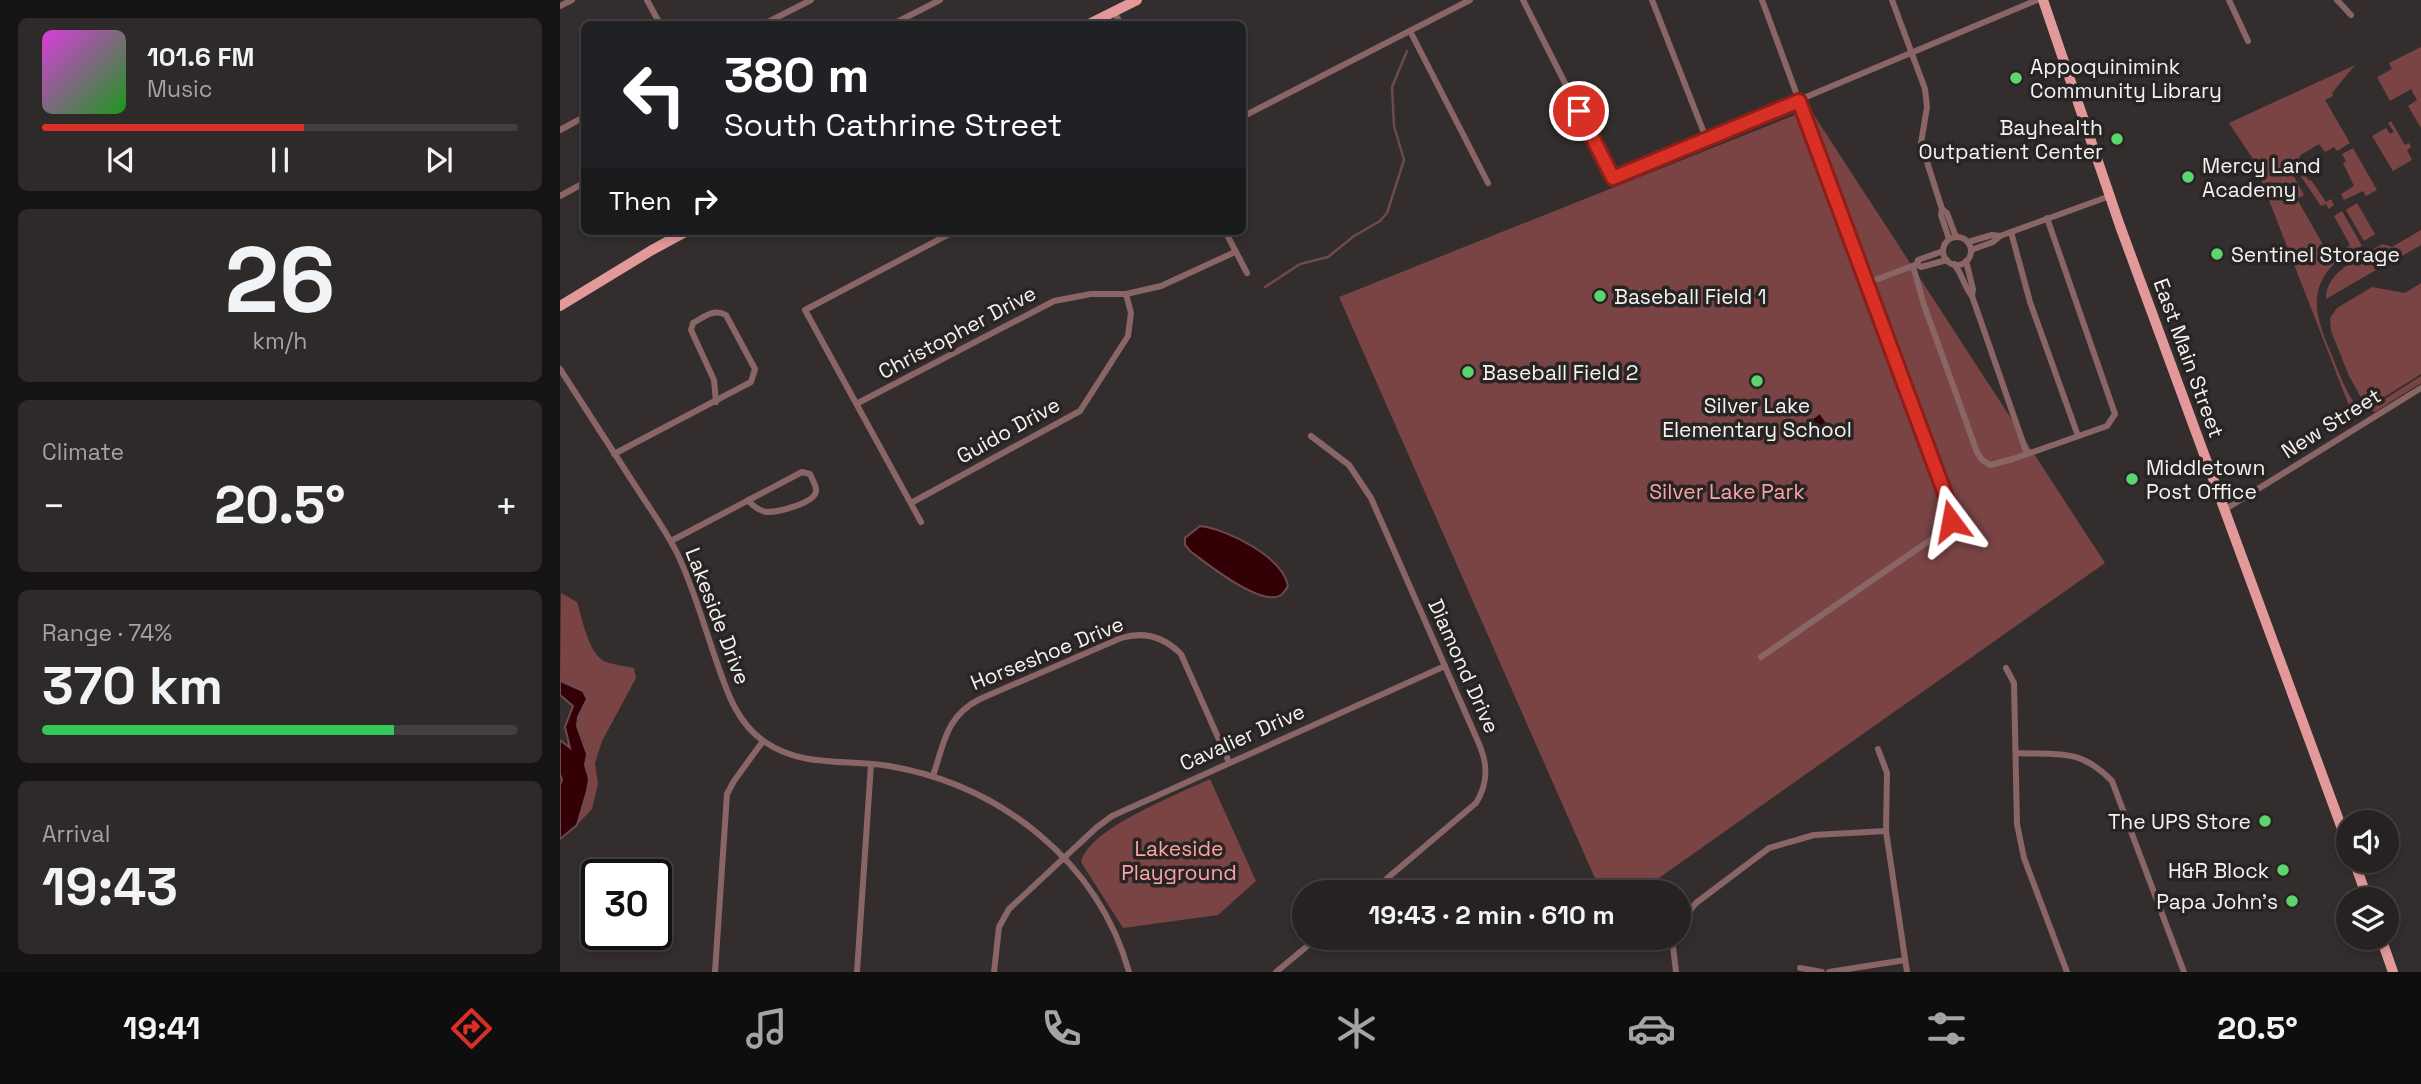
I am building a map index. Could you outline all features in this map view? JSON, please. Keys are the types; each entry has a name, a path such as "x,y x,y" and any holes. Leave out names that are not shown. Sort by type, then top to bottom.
{"main road":[{"path":"1095,21 1137,0"},
{"name":"East Main Street","path":"2043,0 2110,196 2336,812"},
{"path":"560,306 680,235"},
{"path":"2385,950 2393,972"}],"street":[{"path":"560,6 572,0"},
{"path":"647,0 658,21"},
{"path":"770,21 811,0"},
{"path":"898,21 940,0"},
{"path":"1246,115 1470,0"},
{"path":"1523,0 1613,178 2037,0"},
{"path":"1651,0 1706,138"},
{"path":"1761,657 1939,534 1951,521 1951,510 1762,0"},
{"path":"1892,0 1927,98 1922,129 1923,152 1942,209 1947,213 1952,238 1943,251 1917,260 1915,265 1924,304 1977,452 1982,460 1990,465 2107,426 2115,414 2047,218"},
{"path":"2229,0 2248,41"},
{"path":"2337,0 2351,15"},
{"path":"1114,12 1119,21"},
{"path":"1410,31 1488,183"},
{"path":"560,130 581,119"},
{"path":"560,196 581,185"},
{"path":"1952,238 1969,246 1993,242 2000,236 2110,196"},
{"path":"2011,232 2030,302 2078,436"},
{"path":"920,522 805,310 947,235"},
{"path":"1227,235 1247,273"},
{"path":"1969,246 1966,261 1973,289 1972,296"},
{"path":"1943,251 1947,260 1963,274 2027,454"},
{"name":"Christopher Drive","path":"858,404 1054,301 1091,294 1126,294 1161,286 1235,252"},
{"path":"1867,283 1915,265 1921,267 1947,260"},
{"path":"1954,264 1966,261"},
{"name":"Guido Drive","path":"911,503 1080,411 1128,337 1130,313 1126,294"},
{"path":"614,454 716,402 751,382 755,369 726,315 720,312 714,312 693,323 691,330 714,380 716,402"},
{"name":"Lakeside Drive","path":"560,369 671,541 683,566 727,691 744,722 763,741 800,758 871,764 933,776 978,794 1005,809 1033,828 1064,857 1099,903 1118,940 1129,972"},
{"name":"New Street","path":"2224,509 2421,388"},
{"name":"Diamond Drive","path":"1311,436 1339,456 1364,486 1445,666 1486,766 1484,787 1471,808 1385,880"},
{"path":"671,541 748,500 802,472 810,474 817,489 815,497 808,502 767,512 756,508 748,500"},
{"name":"Horseshoe Drive","path":"933,776 951,723 962,709 979,699 1121,638 1138,634 1167,642 1181,654 1229,762"},
{"name":"Cavalier Drive","path":"994,972 996,937 1003,918 1017,901 1064,857 1112,816 1445,666"},
{"path":"2006,668 2014,682 2017,824 2024,858 2067,972"},
{"path":"715,972 727,794 763,741"},
{"path":"1878,749 1887,773 1886,831 1907,972"},
{"path":"2016,753 2083,758 2097,766 2112,781 2184,972"},
{"path":"857,972 871,764"},
{"path":"1691,909 1769,848 1814,835 1886,831"},
{"path":"1276,972 1303,950"},
{"path":"1673,950 1676,972"},
{"path":"1829,972 1905,960"},
{"path":"1800,968 1822,972"}],"green space":[{"path":"2421,47 2421,128 2408,106 2417,100 2411,89 2390,101 2377,77 2392,69 2389,63"},
{"path":"2355,65 2332,93 2333,96 2325,100 2350,143 2337,151 2334,147 2325,152 2319,144 2299,156 2305,168 2292,173 2304,195 2297,199 2329,255 2336,252 2337,261 2320,284 2317,308 2338,372 2360,412 2353,416 2253,159 2229,123"},
{"name":"Silver Lake Park","path":"1810,109 2105,563 1656,880 1596,880 1339,297"},
{"path":"2391,121 2405,145 2409,143 2411,147 2407,150 2412,160 2393,171 2372,136 2386,128 2390,134 2394,132 2388,123"},
{"path":"2353,148 2377,190 2366,196 2363,191 2344,200 2341,194 2354,186 2343,163 2346,161 2342,154"},
{"path":"2304,173 2326,202 2331,199 2334,205 2329,209 2326,204 2321,206 2300,175"},
{"path":"2357,203 2375,234 2364,241 2346,210"},
{"path":"2342,211 2362,246 2347,253 2344,249 2350,245 2334,216"},
{"path":"2421,230 2421,245 2379,269 2369,252 2382,244 2392,247"},
{"path":"2366,254 2376,270 2326,299 2334,277"},
{"path":"2421,283 2421,374 2367,408 2349,376 2331,331 2330,318 2337,308 2372,287 2405,293"},
{"path":"2421,376 2421,383 2375,412 2369,409"},
{"path":"561,593 577,602 587,636 600,658 609,663 634,668 636,678 602,741 595,763 598,784 592,809 577,825 589,779 585,765 587,754 577,726 583,691 560,681"},
{"name":"Lakeside Playground","path":"1210,779 1256,881 1218,915 1123,928 1081,862 1088,849 1100,837 1137,813"}],"shaded area":[{"path":"1820,413 1835,434 1825,441 1819,433 1804,443 1795,431"},
{"path":"1200,526 1238,539 1265,555 1284,575 1288,586 1284,592 1272,597 1248,590 1190,551 1185,545 1185,538"},
{"path":"560,681 583,691 587,699 578,717 577,726 587,754 585,765 589,779 577,825 560,839 560,740 570,748 565,727 573,706 560,695"}],"waterway":[{"path":"1265,287 1300,264 1328,257 1354,236 1380,221 1387,213 1404,160 1394,126 1392,87 1407,51"}],"place":[{"name":"Appoquinimink Community Library","path":"2016,78"},
{"name":"Bayhealth Outpatient Center","path":"2117,139"},
{"name":"Mercy Land Academy","path":"2188,177"},
{"name":"Sentinel Storage","path":"2217,254"},
{"name":"Baseball Field 1","path":"1600,296"},
{"name":"Baseball Field 2","path":"1468,372"},
{"name":"Silver Lake Elementary School","path":"1757,381"},
{"name":"Middletown Post Office","path":"2132,479"},
{"name":"The UPS Store","path":"2265,821"},
{"name":"H&R Block","path":"2283,870"},
{"name":"Papa John's","path":"2292,901"}],"route":[{"path":"1579,111 1613,178 1799,101 1951,510 1951,521"}]}
